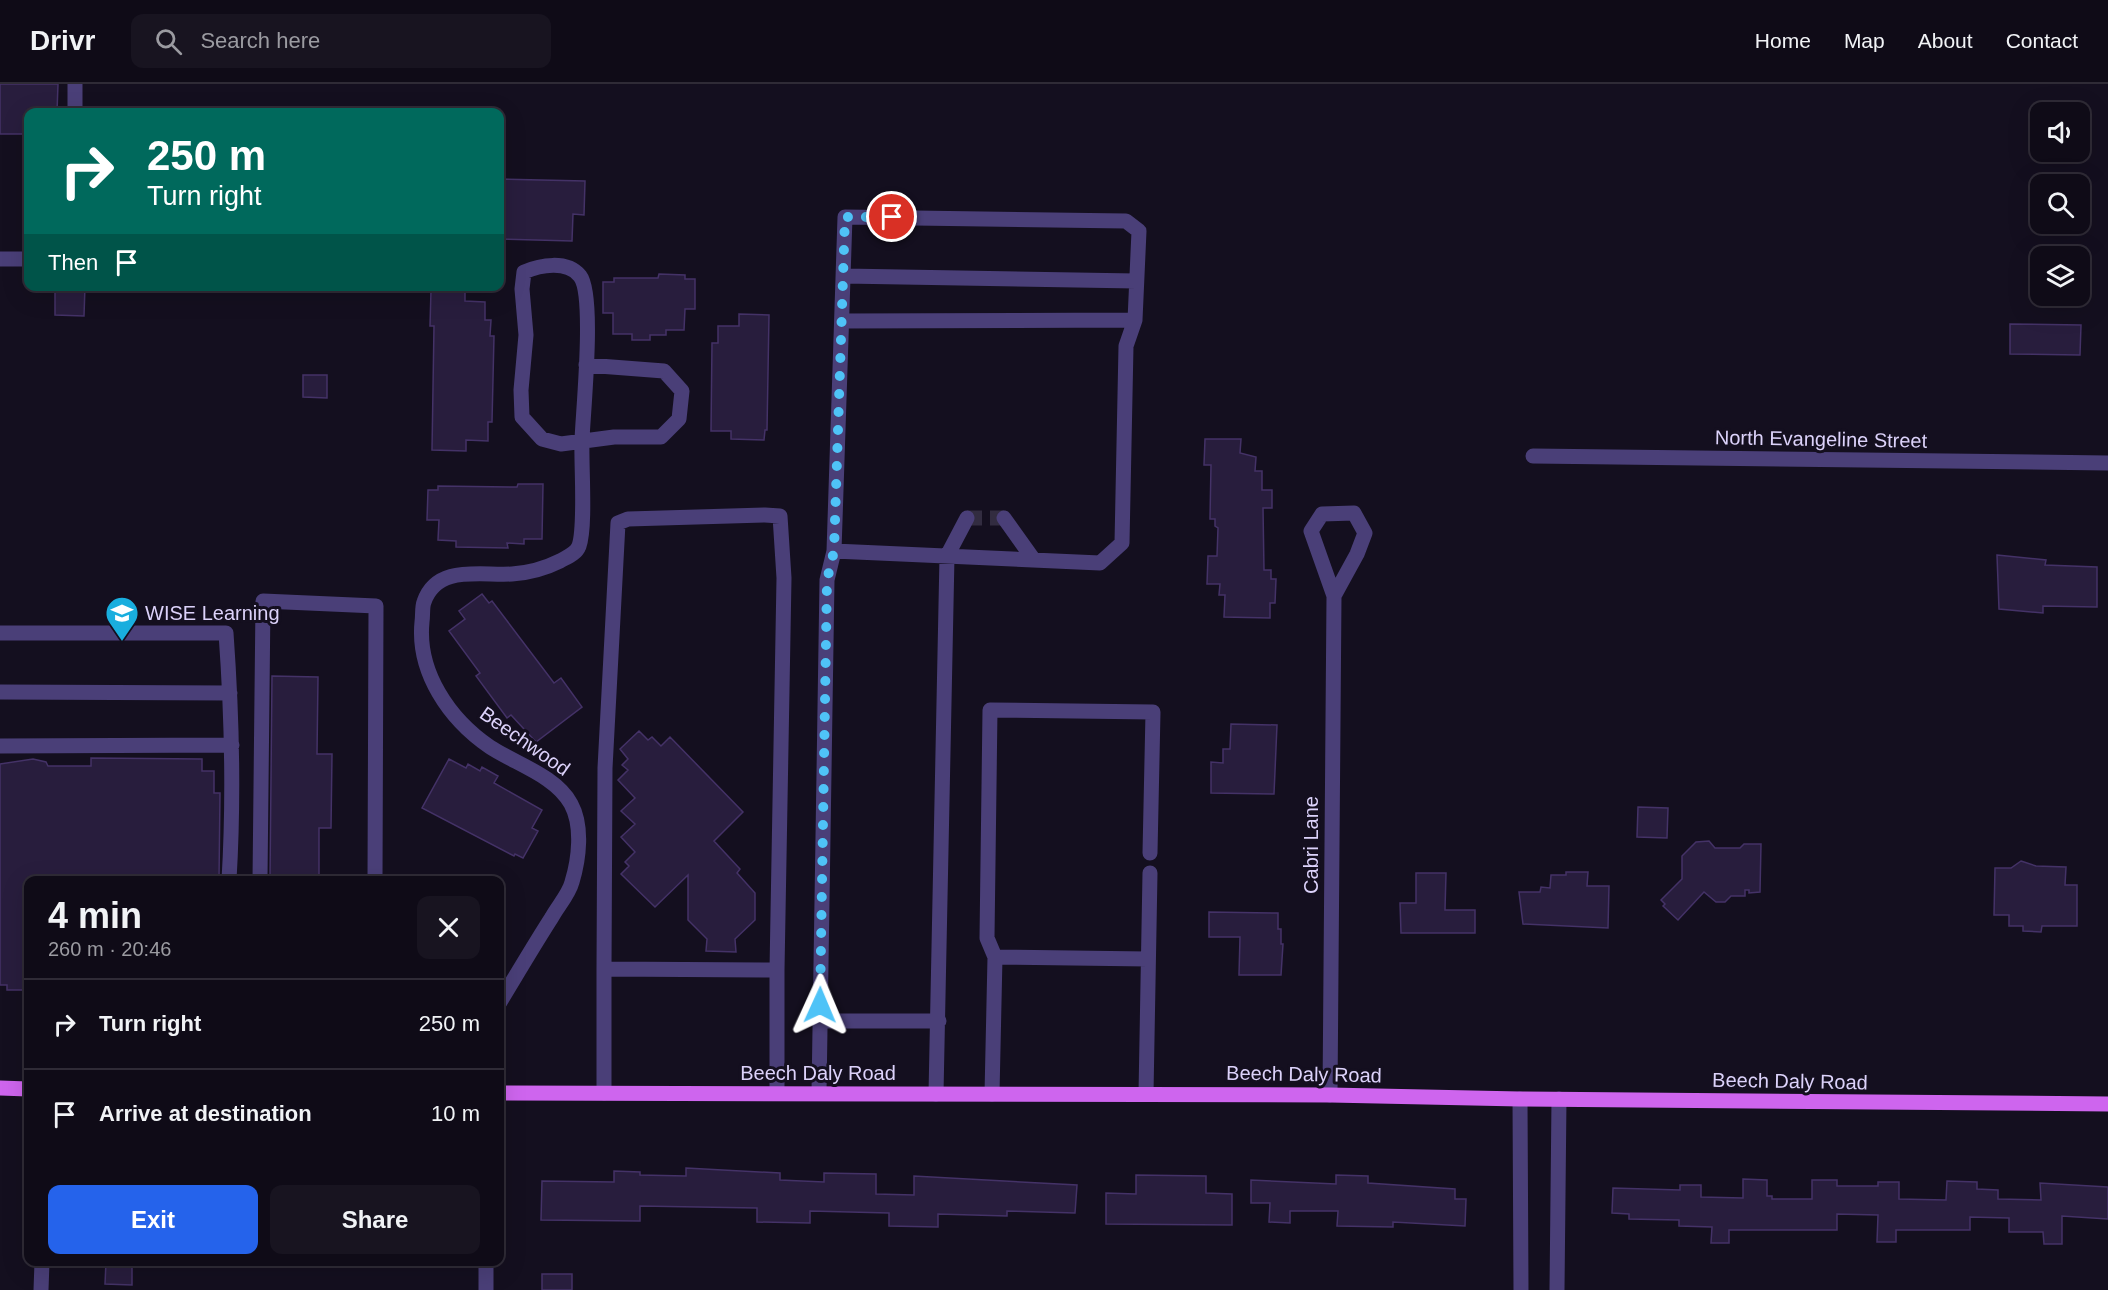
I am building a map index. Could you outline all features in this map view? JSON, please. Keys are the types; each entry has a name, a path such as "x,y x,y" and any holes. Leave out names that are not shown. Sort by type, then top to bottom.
{"main road":[{"path":"0,1088 24,1089"},
{"name":"Beech Daly Road","path":"504,1093 1330,1095 1520,1099 2108,1104"}],"street":[{"path":"75,84 75,108"},
{"path":"819,1093 827,580 834,551 845,217 1126,221 1139,231 1135,320 1126,346 1122,543 1100,563 834,551"},
{"path":"0,259 24,259"},
{"name":"Beechwood","path":"504,996 572,885 577,854 578,823 572,805 561,789 489,746 466,728 434,686 420,643 424,602 435,583 453,574 514,574 550,566 572,554 579,546 581,530 582,442 586,365 586,291 580,276 567,268 541,265 524,272 522,289 526,335 521,390 522,417 542,439 561,444 582,442 614,437 661,437 679,419 682,390 664,371 586,365"},
{"path":"844,276 1136,281"},
{"path":"843,321 1135,320"},
{"name":"North Evangeline Street","path":"1533,456 2108,463"},
{"name":"Cabri Lane","path":"1330,1095 1334,596 1311,531 1322,514 1354,513 1365,533 1357,554 1334,596"},
{"path":"604,1093 605,768 618,523 628,519 765,515 780,516 784,578 777,1094"},
{"path":"936,1094 947,556 967,518"},
{"path":"1004,518 1034,560"},
{"path":"260,876 263,601 376,606 375,876"},
{"path":"0,633 226,633 233,809 229,876"},
{"path":"0,692 230,693"},
{"path":"992,1094 995,957 987,938 990,710 1153,712 1150,853"},
{"path":"0,746 232,745"},
{"path":"1146,1094 1150,873"},
{"path":"995,957 1148,959"},
{"path":"604,969 777,970"},
{"path":"820,1021 939,1021"},
{"path":"1520,1099 1521,1290"},
{"path":"1557,1290 1559,1099"},
{"path":"41,1290 42,1266"},
{"path":"486,1266 486,1290"}],"building":[{"path":"0,84 58,84 57,108 24,108 24,134 0,134"},
{"path":"504,179 585,181 584,215 573,214 572,241 504,239"},
{"path":"659,274 685,275 685,279 695,279 695,309 685,309 684,330 666,330 666,335 650,335 650,340 632,340 632,334 613,334 613,313 603,313 603,282 614,282 614,278 658,278"},
{"path":"55,291 85,291 84,316 55,315"},
{"path":"431,291 465,291 465,301 485,302 485,320 491,320 490,336 494,336 492,422 488,422 488,441 466,440 466,451 432,450 434,326 430,326"},
{"path":"739,314 769,315 767,430 765,430 764,440 731,439 731,431 711,431 712,343 718,343 718,326 739,326"},
{"path":"2010,324 2081,325 2080,355 2010,354"},
{"path":"303,375 327,375 327,398 303,397"},
{"path":"1205,439 1241,439 1240,453 1256,457 1255,471 1262,471 1262,490 1272,490 1272,508 1263,508 1264,570 1271,570 1271,579 1276,579 1275,603 1270,603 1270,618 1224,617 1225,595 1219,595 1220,584 1207,584 1208,556 1217,556 1218,528 1215,526 1215,519 1210,519 1211,465 1204,465"},
{"path":"518,484 543,484 542,539 524,539 524,544 507,543 508,548 456,547 456,541 438,540 439,520 427,520 428,490 438,490 438,486 517,487"},
{"path":"1997,555 2046,560 2045,565 2097,567 2097,607 2043,606 2043,613 1999,609"},
{"path":"482,594 489,603 492,601 554,683 561,678 582,707 536,742 511,715 507,718 476,676 480,673 449,631 465,619 459,611"},
{"path":"272,676 318,677 317,754 332,754 331,828 319,828 319,876 270,876"},
{"path":"1231,724 1277,725 1274,794 1211,793 1211,762 1223,763 1223,749 1230,749"},
{"path":"639,731 648,740 652,737 661,746 670,737 743,812 714,841 740,869 737,873 755,893 755,920 735,939 736,952 706,951 707,939 688,920 688,875 655,907 621,874 629,866 625,862 635,852 621,837 635,824 621,811 635,798 618,780 628,770 622,765 628,759 620,749"},
{"path":"91,758 202,759 202,771 214,771 214,793 220,793 219,876 24,876 24,990 7,990 7,985 0,985 0,764 33,759 46,762 48,766 91,766"},
{"path":"449,759 466,768 468,764 480,771 482,767 498,776 494,783 542,810 532,828 538,831 523,858 515,854 514,856 422,808"},
{"path":"1638,807 1668,808 1667,838 1637,837"},
{"path":"1709,841 1715,848 1740,848 1744,844 1761,844 1760,892 1749,893 1749,890 1745,890 1745,896 1731,896 1725,902 1716,902 1704,892 1678,920 1663,906 1665,904 1661,900 1682,879 1682,856 1696,842"},
{"path":"2021,861 2036,866 2066,867 2065,885 2077,885 2077,926 2042,926 2041,932 2023,931 2023,926 2009,926 2009,915 1994,915 1995,868 2011,868"},
{"path":"1566,872 1588,872 1587,886 1609,886 1608,928 1523,924 1519,892 1540,892 1541,887 1550,888 1551,875 1566,875"},
{"path":"1416,873 1446,873 1445,910 1475,910 1475,933 1401,933 1400,903 1416,903"},
{"path":"1209,912 1278,913 1278,929 1281,929 1281,944 1283,944 1281,975 1239,975 1240,937 1209,937"},
{"path":"686,1168 780,1173 780,1180 824,1182 824,1173 876,1174 876,1194 914,1195 914,1176 1077,1185 1075,1213 1007,1211 1007,1216 938,1214 938,1227 889,1226 889,1213 810,1211 810,1223 757,1222 757,1208 640,1206 640,1221 541,1220 542,1181 614,1182 614,1171 640,1172 640,1175 686,1176"},
{"path":"1136,1175 1206,1176 1206,1193 1232,1194 1232,1225 1106,1224 1106,1193 1136,1194"},
{"path":"1336,1175 1368,1176 1368,1183 1455,1189 1455,1199 1466,1199 1465,1226 1393,1222 1393,1227 1337,1226 1338,1211 1290,1211 1290,1223 1269,1222 1270,1203 1251,1203 1251,1180 1336,1184"},
{"path":"1743,1179 1767,1180 1767,1196 1772,1196 1772,1199 1812,1199 1812,1180 1837,1180 1837,1186 1878,1186 1878,1182 1899,1182 1899,1199 1946,1200 1947,1181 1977,1182 1977,1189 1998,1190 1998,1199 2041,1200 2040,1183 2108,1187 2108,1219 2062,1216 2062,1244 2044,1244 2043,1232 2009,1232 2009,1218 1970,1217 1970,1230 1896,1230 1896,1242 1877,1242 1878,1215 1837,1214 1837,1230 1729,1230 1729,1243 1711,1243 1712,1227 1679,1226 1679,1220 1629,1219 1629,1214 1612,1213 1613,1188 1680,1190 1680,1185 1701,1185 1701,1197 1743,1198"},
{"path":"106,1266 132,1266 132,1285 105,1284"},
{"path":"542,1274 572,1274 572,1290 542,1290"}],"tunnel":[{"path":"967,518 1004,518"}],"place":[{"name":"WISE Learning","path":"122,642"}],"route":[{"path":"820,1005 827,580 834,551 845,217 892,217"}]}
